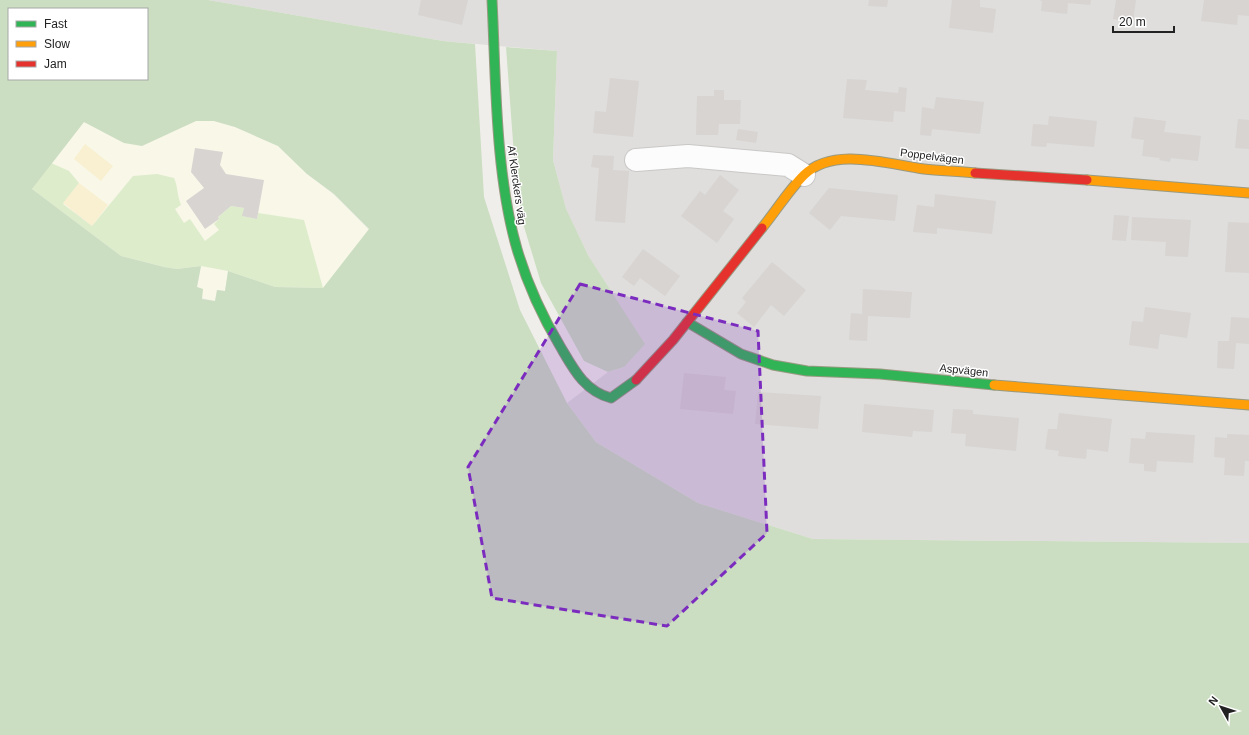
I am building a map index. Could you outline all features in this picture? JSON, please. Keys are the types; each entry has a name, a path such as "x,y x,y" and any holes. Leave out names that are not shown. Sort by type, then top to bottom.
{"street":[{"name":"Af Klerckers väg","path":"492,0 495,88 506,206 513,236 525,275 555,339 587,387 600,396 611,398 624,391 641,375 687,322"},
{"path":"636,160 688,156 780,164 788,165 804,175"},
{"name":"Poppelvägen","path":"687,322 804,175 821,163 840,160 874,160 928,170 1085,179 1249,193"},
{"name":"Aspvägen","path":"687,322 741,354 773,365 807,371 880,374 998,386 1123,394 1249,405"}],"highlighted area":[{"path":"580,284 758,331 767,533 667,626 492,598 468,467"}],"shaded area":[{"path":"208,0 1249,0 1249,543 813,539 698,503 596,442 567,403 608,372 624,367 589,257 566,210 553,160 557,51 443,41"},
{"path":"196,121 214,121 235,127 278,146 307,174 332,193 369,230 323,288 275,287 228,271 225,291 217,290 215,301 202,298 197,288 201,266 177,269 32,189 84,122 124,143 180,128"}],"green space":[{"path":"0,0 208,0 443,41 475,44 484,197 520,310 567,403 596,442 698,503 813,539 1249,543 1249,735 0,735","holes":["196,121 214,121 235,127 278,146 307,174 334,194 369,229 323,288 275,287 228,271 225,291 217,290 215,301 202,299 203,289 197,287 201,266 177,269 121,256 32,189 84,122 124,143 142,146"]},
{"path":"506,47 557,51 553,160 566,209 589,257 645,344 624,367 608,372 584,361 541,283 522,220 515,169"},
{"path":"51,163 69,171 79,183 63,204 92,226 133,176 157,174 174,178 181,205 175,209 184,223 190,219 205,241 219,230 214,224 219,219 218,217 231,206 244,208 243,216 257,219 258,213 304,220 323,288 275,287 228,271 201,266 177,269 121,256 32,189"}],"sand":[{"path":"85,144 113,166 101,181 74,159"},
{"path":"79,183 108,205 92,226 63,203"}],"building":[{"path":"421,0 468,0 462,25 418,15"},
{"path":"869,0 888,0 887,7 868,6"},
{"path":"952,0 980,0 980,7 996,9 993,33 949,28"},
{"path":"1039,0 1091,0 1090,5 1068,3 1067,14 1041,11 1042,1"},
{"path":"1116,0 1136,0 1133,22 1113,19"},
{"path":"1204,0 1249,0 1249,16 1238,15 1237,25 1201,21"},
{"path":"610,78 639,81 633,137 593,133 595,111 606,112"},
{"path":"847,79 867,80 865,90 898,93 899,87 907,88 905,112 894,111 893,122 843,118"},
{"path":"714,90 724,90 724,100 741,100 740,124 719,124 718,135 696,135 697,96 714,96"},
{"path":"936,97 984,102 980,134 932,129 931,136 920,135 922,107 934,109"},
{"path":"1049,116 1097,121 1094,147 1047,143 1046,147 1031,146 1033,124 1048,125"},
{"path":"1134,117 1166,121 1164,132 1201,136 1198,161 1171,158 1170,162 1159,160 1160,158 1142,156 1144,140 1131,138"},
{"path":"1238,119 1249,120 1249,149 1235,148"},
{"path":"738,129 758,132 756,143 736,140"},
{"path":"195,148 223,152 220,165 226,174 264,180 257,219 242,216 244,208 231,206 218,217 219,219 205,229 186,201 204,188 191,172"},
{"path":"593,155 614,156 613,170 629,171 625,223 595,221 599,168 591,167"},
{"path":"720,175 739,190 723,211 734,219 717,243 681,216 700,191 705,195"},
{"path":"829,188 898,195 895,221 841,216 830,230 809,213"},
{"path":"935,194 996,201 992,234 937,228 937,234 913,232 917,205 934,207"},
{"path":"1114,215 1129,216 1126,241 1112,240"},
{"path":"1132,217 1191,220 1188,257 1165,256 1166,242 1131,240"},
{"path":"1228,222 1249,223 1249,273 1225,272"},
{"path":"643,249 680,276 665,296 640,278 634,286 622,277"},
{"path":"772,262 806,290 784,316 771,305 754,327 737,313 746,302 742,298"},
{"path":"863,289 912,292 910,318 868,316 867,341 849,340 851,313 862,314"},
{"path":"1145,307 1191,313 1187,338 1160,334 1158,349 1129,345 1132,321 1143,322"},
{"path":"1231,317 1249,318 1249,344 1236,343 1234,369 1217,368 1218,341 1229,341"},
{"path":"684,373 726,377 724,390 736,391 733,414 680,409"},
{"path":"758,392 821,396 818,429 755,424"},
{"path":"864,404 934,410 932,432 913,431 912,437 862,432"},
{"path":"953,409 973,410 973,414 1019,418 1016,451 965,446 966,434 951,433"},
{"path":"1059,413 1112,419 1108,452 1087,449 1086,459 1058,456 1059,451 1045,449 1048,429 1057,429"},
{"path":"1146,432 1195,435 1193,463 1157,461 1156,472 1144,471 1144,464 1129,463 1131,438 1145,439"},
{"path":"1227,434 1249,435 1249,461 1245,461 1244,476 1224,475 1225,458 1214,457 1215,437 1227,438"}],"traffic: fast":[{"path":"492,0 500,158 510,220 525,274 553,335 580,378 586,384 593,390 611,398 636,380"},
{"path":"687,322 741,354 773,365 807,371 880,374 994,385"}],"traffic: slow":[{"path":"762,228 804,175 816,166 830,161 861,159 924,169 975,173"},
{"path":"1087,180 1249,193"},
{"path":"994,385 1249,405"}],"traffic: jam":[{"path":"975,173 1087,180"},
{"path":"636,380 673,340 762,228"}]}
